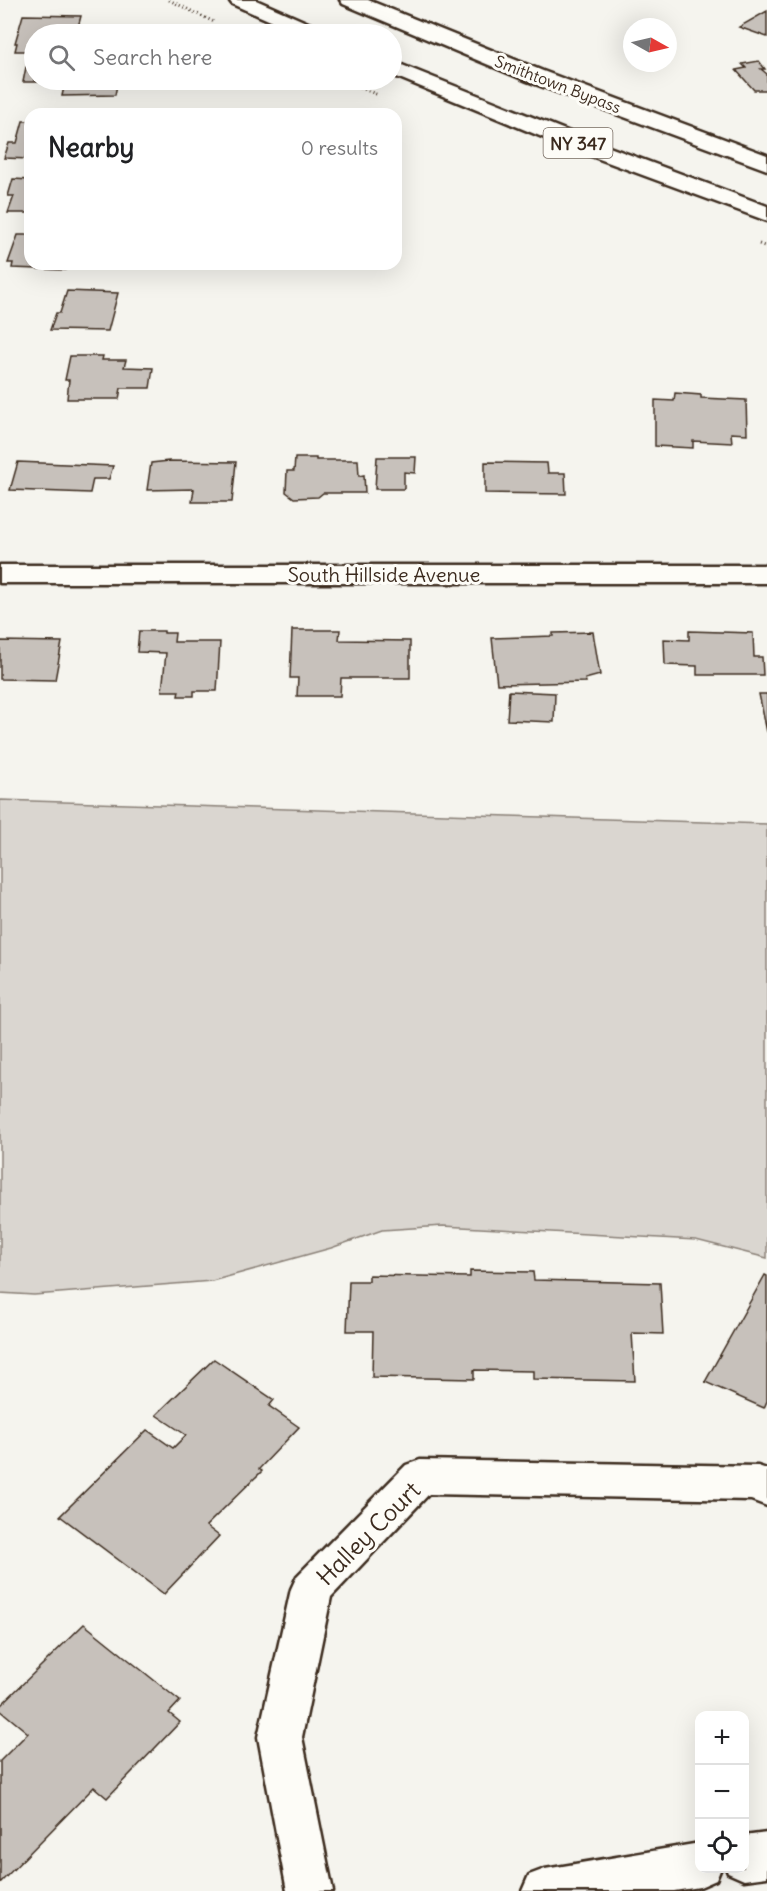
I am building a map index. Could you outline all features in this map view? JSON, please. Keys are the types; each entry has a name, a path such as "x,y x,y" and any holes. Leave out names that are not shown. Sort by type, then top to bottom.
{"main road":[{"path":"239,0 294,24"},
{"name":"Smithtown Bypass","path":"353,1 525,72 767,163"},
{"name":"NY 347","path":"402,71 572,141 767,214"},
{"name":"South Hillside Avenue","path":"0,573 767,574"},
{"name":"Halley Court","path":"310,1891 280,1737 312,1589 420,1478 758,1483 767,1489"},
{"path":"749,1857 767,1855"},
{"path":"545,1891 695,1866"}],"path":[{"path":"169,0 218,24"}],"shaded area":[{"path":"0,800 767,824 767,1258 696,1240 443,1226 382,1230 331,1248 212,1281 34,1295 0,1293"}],"building":[{"path":"767,11 767,37 739,27"},
{"path":"23,15 81,16 79,24 24,24 24,51 15,51 17,43 15,43"},
{"path":"759,61 765,69 761,69 767,74 767,90 754,90 736,70 746,68 742,64"},
{"path":"63,90 116,90 115,95 62,96"},
{"path":"24,121 24,159 4,158 9,143 17,143"},
{"path":"13,179 24,180 24,213 8,213 14,196 8,196"},
{"path":"18,235 24,235 24,268 12,268 13,263 8,263"},
{"path":"67,291 118,293 108,331 50,330 56,313 60,313"},
{"path":"70,356 103,356 102,360 126,360 124,367 153,368 150,388 121,388 119,399 67,399 69,380 65,380"},
{"path":"675,393 701,395 701,398 746,400 747,434 731,433 732,443 693,441 693,448 655,446 655,400 674,401"},
{"path":"377,457 416,457 415,473 404,472 404,489 375,489"},
{"path":"295,458 358,460 359,476 364,475 365,493 323,493 318,497 294,498 286,492 287,471 294,471"},
{"path":"18,462 113,466 109,479 93,479 90,493 10,490"},
{"path":"236,462 232,502 192,502 194,489 147,490 151,463"},
{"path":"485,462 547,463 548,473 565,473 566,494 485,493"},
{"path":"292,630 340,630 339,640 410,641 410,678 341,678 340,696 297,696 298,678 290,678"},
{"path":"139,631 175,633 174,642 220,642 217,691 194,691 194,696 178,696 179,691 162,691 166,653 137,652"},
{"path":"689,631 753,633 754,657 762,657 763,675 697,675 697,666 665,665 664,639 689,640"},
{"path":"593,632 600,675 585,679 586,682 497,684 492,638"},
{"path":"0,641 62,642 55,680 0,679"},
{"path":"509,691 555,693 554,722 507,720"},
{"path":"759,694 767,694 767,732"},
{"path":"470,1271 533,1272 534,1280 660,1283 663,1334 632,1333 635,1381 533,1379 533,1371 474,1370 474,1379 372,1377 373,1331 347,1331 349,1281 369,1281 369,1275 470,1277"},
{"path":"765,1275 767,1276 767,1401 764,1408 705,1382"},
{"path":"214,1359 274,1400 269,1406 299,1427 259,1469 262,1471 206,1526 219,1536 164,1594 60,1516 147,1430 173,1448 186,1435 156,1415"},
{"path":"84,1624 180,1701 169,1713 180,1722 107,1798 94,1787 0,1883 0,1761 28,1733 0,1710 0,1706"}]}
